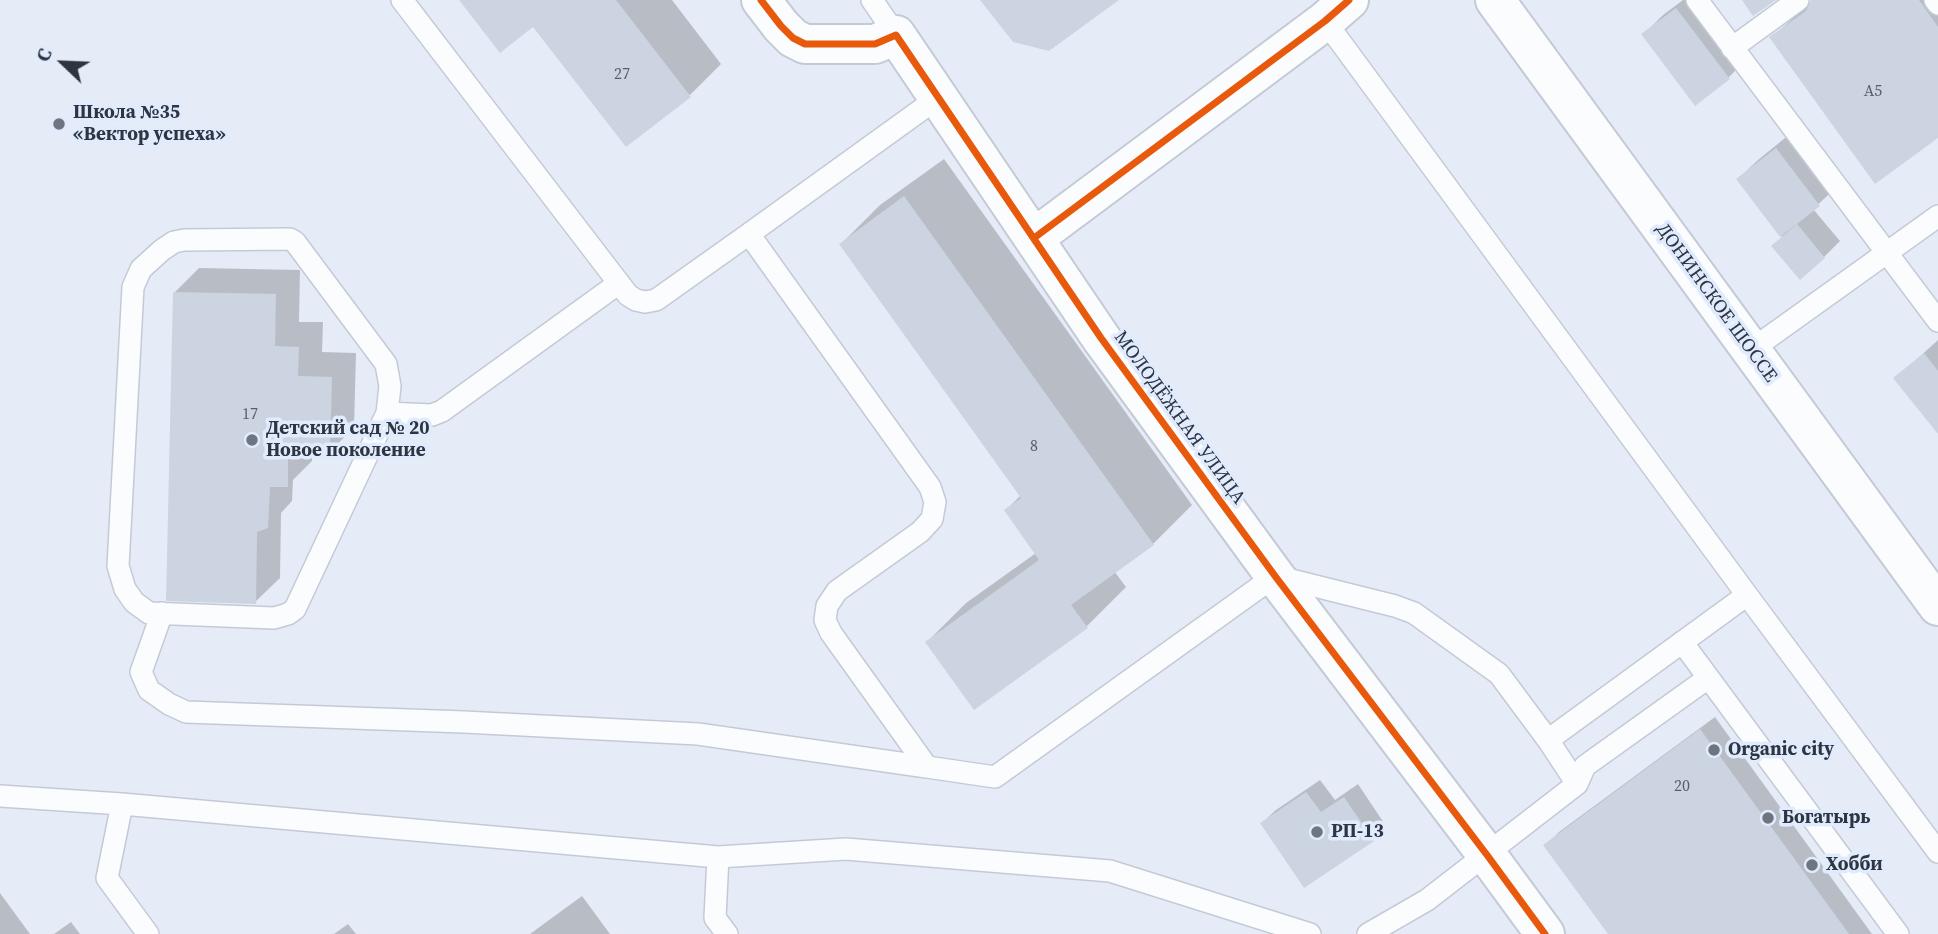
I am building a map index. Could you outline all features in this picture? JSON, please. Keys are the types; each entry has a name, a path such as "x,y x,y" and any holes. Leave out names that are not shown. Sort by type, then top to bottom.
{"street":[{"path":"761,0 793,38 805,44 875,44 896,35"},
{"name":"ДОНИНСКОЕ ШОССЕ","path":"1495,0 1938,606"},
{"path":"1034,238 1337,10"},
{"name":"МОЛОДЁЖНАЯ УЛИЦА","path":"896,35 1101,338 1275,576 1545,934"}],"lane":[{"path":"402,0 628,295 636,300 656,300 939,97"},
{"path":"872,0 896,35"},
{"path":"1697,0 1938,321"},
{"path":"1732,48 1798,0"},
{"path":"1337,10 1746,595 1938,852"},
{"path":"1751,350 1938,216"},
{"path":"749,234 930,487 936,502 932,519 920,532 837,591 827,606 825,620 831,633 927,767"},
{"path":"290,239 295,242 386,364 390,386 387,413 295,609 283,618 275,618 149,612 134,603 125,589 118,566 133,287 141,269 174,242 290,239"},
{"path":"387,413 432,415 442,411 619,283"},
{"path":"162,613 141,672 149,690 186,712 698,734 995,777 1275,576 1414,613 1499,674 1577,784"},
{"path":"1548,740 1746,595"},
{"path":"1682,642 1898,934"},
{"path":"1368,934 1427,900 1487,855 1577,784 1585,766 1707,678"},
{"path":"0,796 122,804 718,857 846,849 1110,871 1310,934"},
{"path":"122,804 107,878 148,934"},
{"path":"718,857 715,918 727,934"}],"building":[{"path":"459,0 616,0 691,97 626,147 533,27 500,53"},
{"path":"980,0 1119,0 1049,51 1013,42"},
{"path":"1742,0 1776,0 1753,16"},
{"path":"1811,0 1919,0 1938,27 1938,138 1875,184 1769,37 1806,11"},
{"path":"1676,8 1730,79 1695,106 1641,34"},
{"path":"1776,148 1820,206 1780,237 1736,179"},
{"path":"904,196 1154,545 1071,605 1088,628 974,710 925,642 1039,560 1004,510 1021,498 839,244"},
{"path":"1797,224 1825,258 1800,280 1771,246"},
{"path":"173,292 276,294 275,346 299,347 298,376 332,377 330,454 288,453 288,487 270,487 268,528 257,532 256,604 166,601"},
{"path":"1924,353 1938,371 1938,434 1893,378"},
{"path":"1700,729 1849,934 1608,934 1543,845"},
{"name":"РП-13","path":"1306,792 1321,812 1344,797 1374,841 1304,888 1260,823"}],"cycle path":[{"path":"761,0 781,26 793,38 805,44 875,44 896,35 1101,338 1275,576 1545,934"},
{"path":"1034,238 1325,21 1349,0"}],"place":[{"name":"Школа №35 «Вектор успеха»","path":"59,124"},
{"name":"Детский сад № 20 Новое поколение","path":"252,440"},
{"name":"Organic city","path":"1714,750"},
{"name":"Богатырь","path":"1768,818"},
{"name":"РП-13","path":"1317,832"},
{"name":"Хобби","path":"1812,865"}]}
